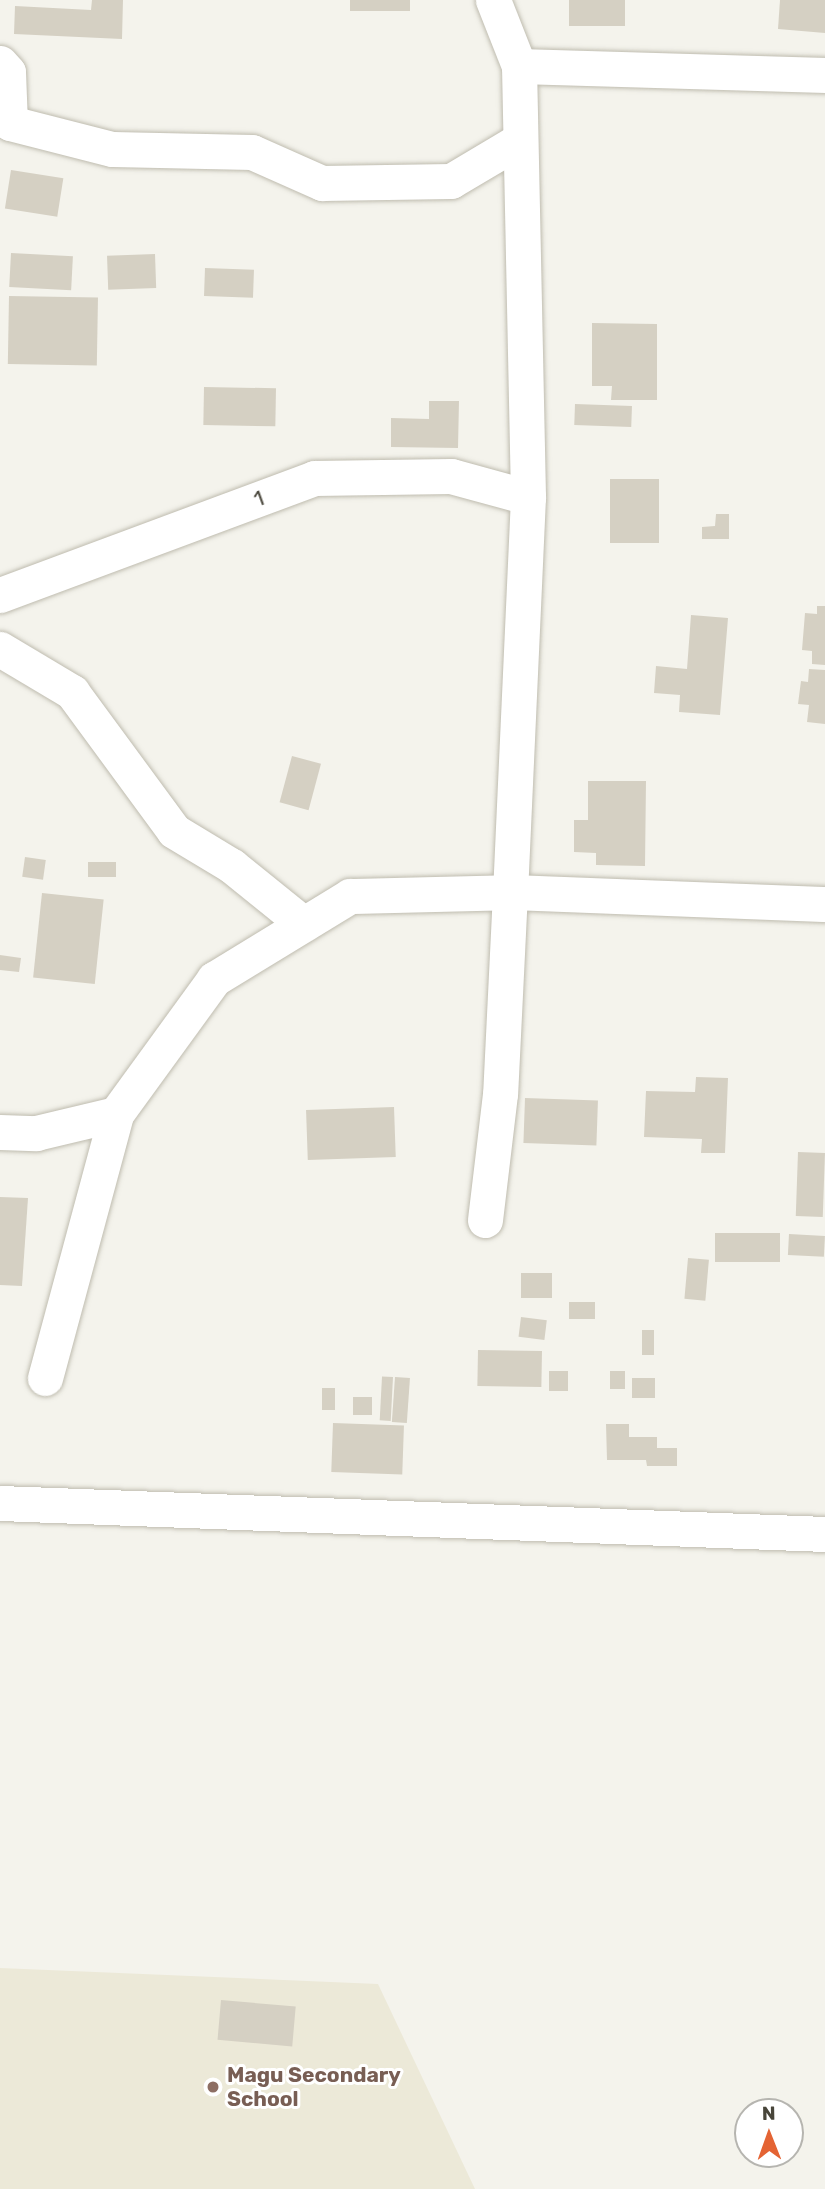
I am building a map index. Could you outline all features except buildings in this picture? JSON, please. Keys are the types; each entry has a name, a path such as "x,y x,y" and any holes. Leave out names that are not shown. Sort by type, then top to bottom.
{"street":[{"path":"485,1220 500,1094 528,497 519,66 493,0"},
{"path":"0,63 8,72 9,123 112,149 252,152 322,183 451,181 520,139"},
{"path":"519,66 825,75"},
{"name":"1","path":"0,595 314,478 451,476 528,497"},
{"path":"0,649 72,692 174,831 232,866 304,924"},
{"path":"45,1378 116,1114 214,979 350,896 510,892 825,904"},
{"path":"0,1132 36,1133 116,1114"},
{"path":"0,1503 825,1534"}],"shaded area":[{"name":"Magu Secondary School","path":"0,1968 378,1984 475,2189 0,2189"}],"place":[{"name":"Magu Secondary School","path":"213,2087"}]}
